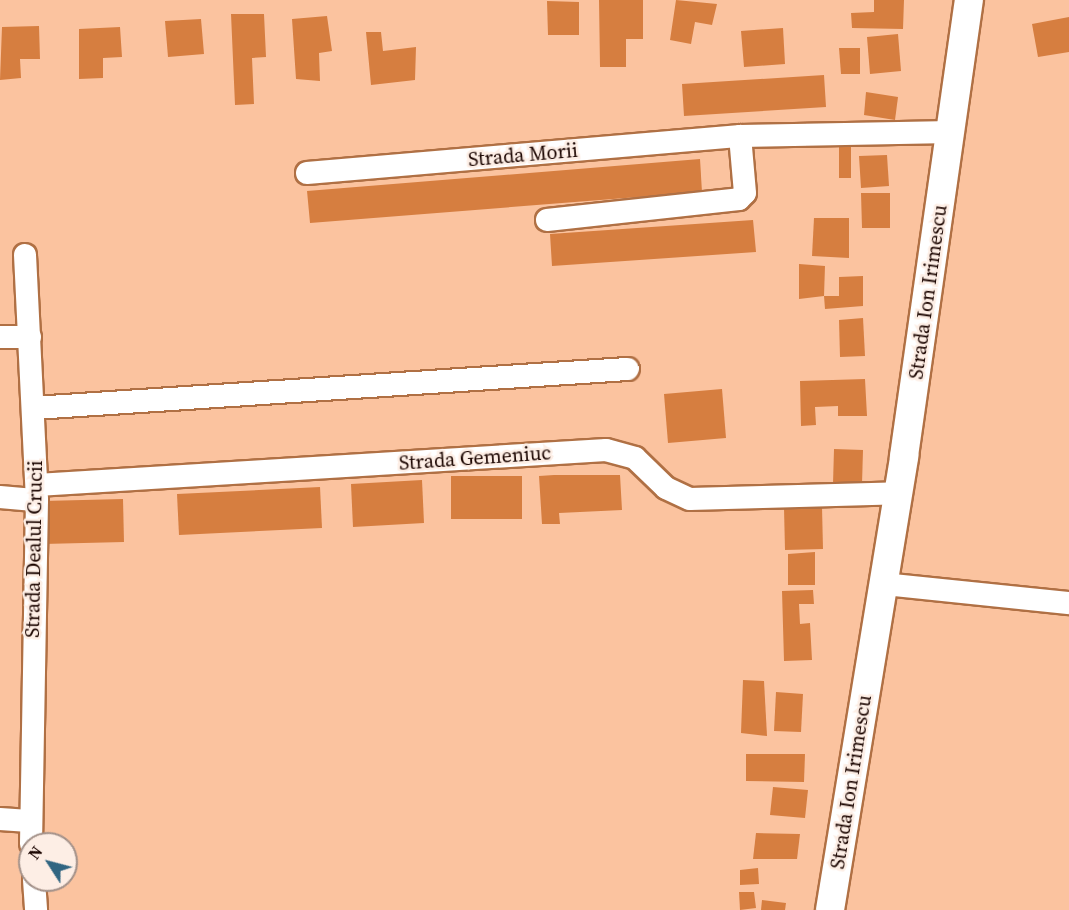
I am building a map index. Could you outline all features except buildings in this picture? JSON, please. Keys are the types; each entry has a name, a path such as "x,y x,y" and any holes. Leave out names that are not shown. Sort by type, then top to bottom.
{"main road":[{"name":"Strada Ion Irimescu","path":"830,910 898,493 952,132 969,0"}],"street":[{"name":"Strada Morii","path":"306,173 740,136 952,132"},
{"path":"547,220 739,199 745,193 740,136"},
{"name":"Strada Dealul Crucii","path":"25,255 37,492 30,832"},
{"path":"0,337 30,337"},
{"path":"34,408 628,369"},
{"name":"Strada Gemeniuc","path":"0,497 37,492 606,450 635,458 666,488 690,499 898,493"},
{"path":"884,584 1069,603"},
{"path":"0,819 29,821"},
{"path":"35,892 36,910"}]}
